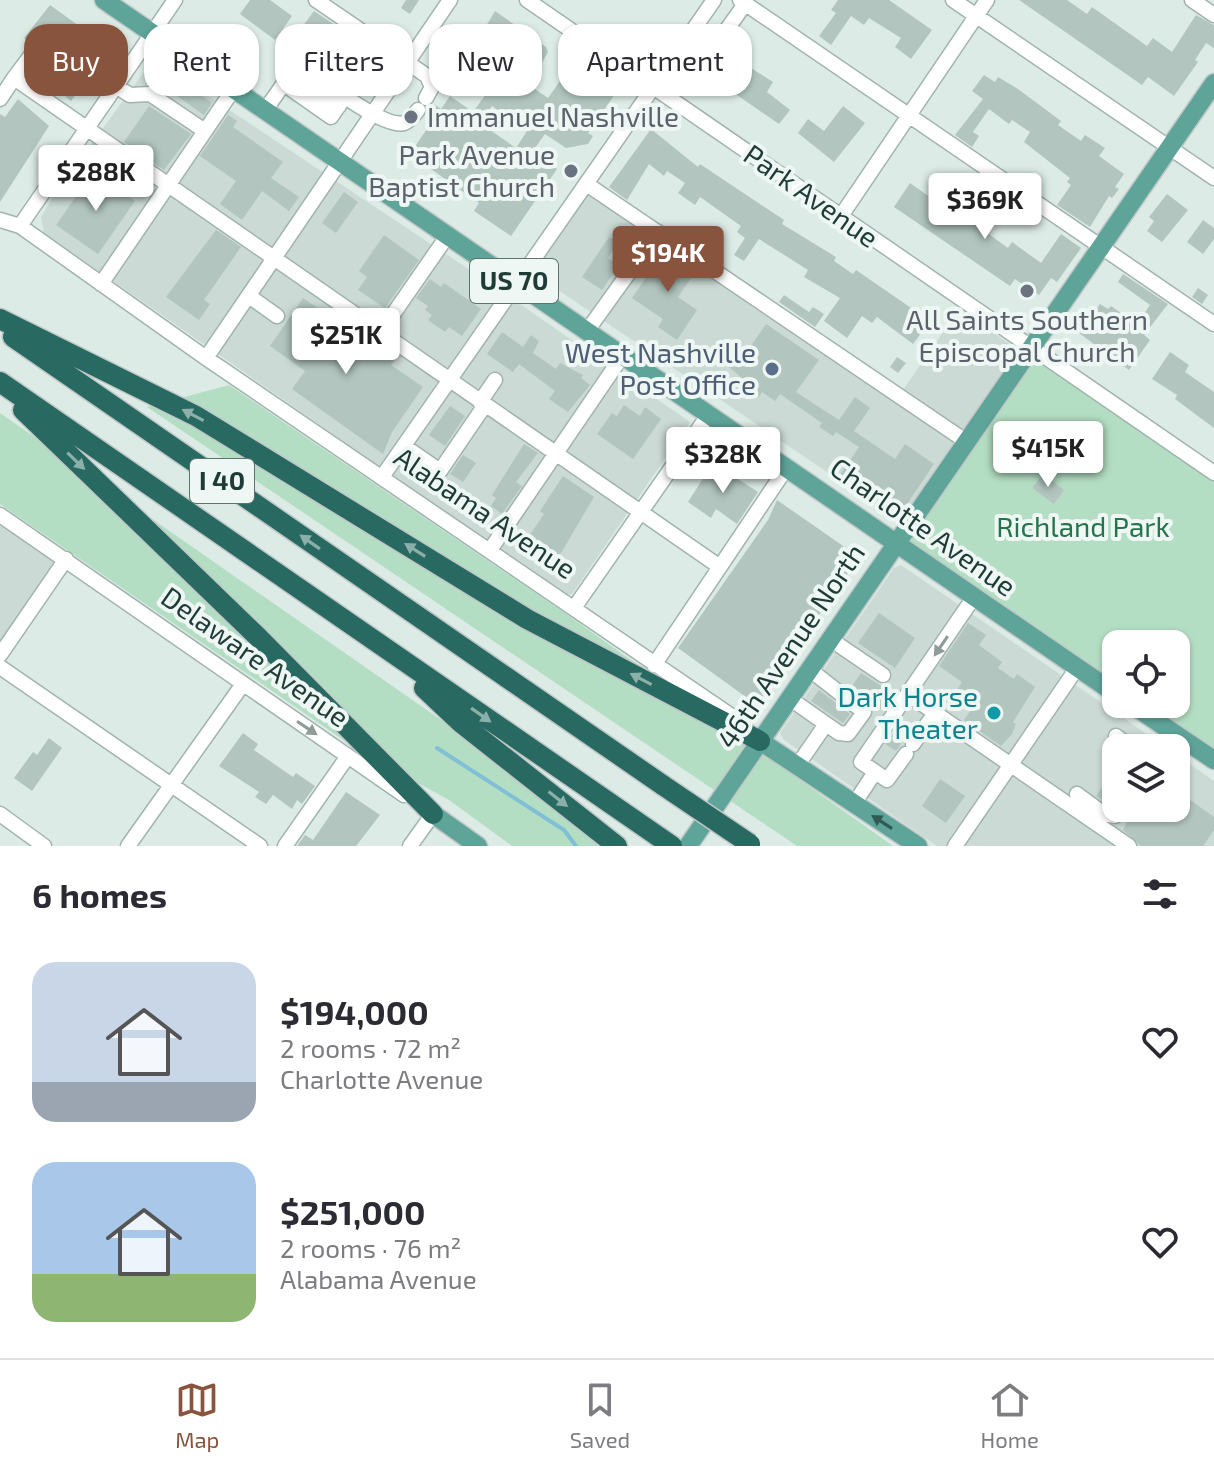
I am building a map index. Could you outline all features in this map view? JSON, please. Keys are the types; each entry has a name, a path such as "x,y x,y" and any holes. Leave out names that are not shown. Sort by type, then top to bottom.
{"highway":[{"path":"0,319 196,416 527,619 760,741"},
{"name":"I 40","path":"0,328 752,845"},
{"path":"0,385 259,638 433,814"},
{"name":"I 40","path":"0,385 672,846"},
{"path":"371,639 461,723 617,846"}],"main road":[{"name":"Charlotte Avenue","path":"104,0 144,27"},
{"name":"46th Avenue North","path":"688,846 1214,83"},
{"name":"Charlotte Avenue","path":"248,96 1102,685"},
{"path":"1152,718 1214,760"},
{"name":"Alabama Avenue","path":"760,741 918,846"},
{"name":"Delaware Avenue","path":"433,814 478,846"}],"street":[{"path":"158,24 175,0"},
{"path":"316,0 352,24"},
{"path":"413,52 450,0"},
{"name":"Park Avenue","path":"527,0 562,24"},
{"path":"697,24 714,0"},
{"path":"953,0 1214,178"},
{"path":"841,216 987,0"},
{"path":"1192,0 1214,15"},
{"path":"728,24 742,2 1214,324"},
{"path":"128,65 144,43"},
{"path":"0,99 24,65"},
{"path":"333,96 401,124 422,104 431,81 413,66"},
{"path":"14,78 720,567"},
{"path":"128,94 150,94 205,131"},
{"path":"20,226 107,96"},
{"path":"101,284 229,96"},
{"path":"266,109 275,96"},
{"path":"312,96 331,117 346,96"},
{"path":"206,358 385,96"},
{"path":"382,477 648,96"},
{"name":"Park Avenue","path":"667,96 1214,472"},
{"path":"588,185 967,442"},
{"name":"Alabama Avenue","path":"0,220 20,226 206,358 737,720 760,741"},
{"path":"587,331 658,232"},
{"path":"380,333 448,235"},
{"path":"249,296 277,316"},
{"path":"490,550 623,355"},
{"path":"404,446 440,471 495,380"},
{"path":"574,608 709,414"},
{"path":"654,665 787,467"},
{"name":"Delaware Avenue","path":"0,515 433,814"},
{"path":"0,655 66,559"},
{"path":"881,776 861,762 974,597"},
{"path":"830,639 883,675"},
{"path":"0,667 260,846"},
{"path":"955,846 1077,668"},
{"path":"789,698 826,724 848,734 864,708 809,669"},
{"path":"128,846 243,684"},
{"path":"909,695 1129,846"},
{"path":"854,804 909,749 935,713"},
{"path":"797,766 826,724"},
{"path":"285,846 348,756"},
{"path":"1077,794 1102,812"},
{"path":"0,814 44,846"},
{"path":"410,846 433,814"}],"shaded area":[{"path":"144,72 144,96 208,96 488,282 690,422 572,594 564,595 44,233 41,217 53,197"},
{"path":"590,190 896,400 959,309 1017,349 1016,356 901,522 545,281 538,273 537,265"},
{"path":"0,515 66,559 0,655"},
{"path":"901,565 1102,703 1102,718 1123,718 1147,734 1102,734 1102,822 1190,822 1190,764 1214,781 1214,846 937,846 784,740 780,733 894,568"}],"green space":[{"name":"Richland Park","path":"1033,347 1214,473 1214,760 1190,744 1190,734 1175,734 1152,718 1190,718 1190,630 1102,630 1102,684 896,543"},
{"path":"229,385 562,611 893,846 797,846 147,407"},
{"path":"0,413 467,738 602,846 512,846 449,800 355,748 0,504"}],"building":[{"path":"250,0 270,0 292,16 286,24 275,24 275,40 259,28 259,24 253,24 240,14"},
{"path":"406,0 419,0 410,14 401,8"},
{"path":"838,0 889,0 932,30 911,59 895,47 901,38 869,18 864,25 851,16 831,45 819,36 836,13 831,10"},
{"path":"1019,0 1067,0 1087,14 1092,7 1147,46 1153,38 1172,52 1196,15 1214,25 1214,48 1206,43 1195,60 1198,62 1174,96 1148,77 1142,85"},
{"path":"50,5 76,24 35,24"},
{"path":"314,11 334,24 304,24"},
{"path":"495,11 513,24 487,24"},
{"path":"542,44 548,52 542,62"},
{"path":"752,69 773,82 767,92 790,110 779,124 738,96 752,96"},
{"path":"984,75 995,82 998,77 1018,89 1061,121 1058,125 1081,141 1085,135 1105,148 1099,156 1124,174 1115,187 1119,189 1112,198 1109,196 1090,227 1057,205 1071,185 1067,182 1070,178 1024,142 1030,132 1012,120 1009,124 989,109 973,132 979,136 972,147 955,135 983,99 972,91"},
{"path":"558,84 558,96 614,96 588,133 593,136 588,144 566,148 545,134 532,152 557,169 511,236 474,211 479,203 410,154 433,120 426,116 428,108 434,104 441,109 450,96 473,112 485,96 542,94 548,98","holes":["492,106 527,131 516,148 480,123"]},
{"path":"177,96 202,96 212,103 204,115"},
{"path":"18,99 49,126 0,202 0,114 5,117"},
{"path":"149,106 191,134 164,170 124,142"},
{"path":"843,106 865,123 834,162 798,133 808,119 824,131"},
{"path":"228,115 237,121 233,127 283,162 271,178 299,197 289,211 262,191 242,220 220,204 236,181 200,156"},
{"path":"651,129 698,167 700,164 784,220 782,224 836,257 834,261 853,274 856,270 930,321 913,344 877,317 872,323 862,316 847,338 824,321 840,298 804,277 808,270 759,239 744,261 734,255 745,238 737,232 741,226 700,197 695,205 678,193 685,183 667,171 664,176 649,164 627,200 609,187"},
{"path":"94,171 135,201 98,254 56,225"},
{"path":"910,183 938,203 948,187 965,199 960,207 973,216 971,220 979,227 1008,248 1012,242 1041,263 1061,234 1081,248 1057,282 1051,278 1039,295 1015,279 1010,286 894,207"},
{"path":"344,192 358,202 336,233 322,223"},
{"path":"1167,194 1188,210 1162,242 1147,231 1154,221 1149,217"},
{"path":"1203,220 1214,228 1214,239 1203,254 1187,242"},
{"path":"216,230 241,247 204,300 210,304 199,320 166,297"},
{"path":"384,235 419,260 385,308 358,290 367,277 359,271"},
{"path":"609,237 618,242 608,258 619,265 602,290 582,277"},
{"path":"665,250 695,272 678,297 697,310 677,340 658,327 663,319 632,298"},
{"path":"1123,274 1168,304 1144,335 1150,340 1129,370 1079,333 1100,304 1108,309 1111,306 1137,324 1150,305 1118,282"},
{"path":"430,279 441,287 444,283 481,309 462,336 449,327 445,332 428,320 432,315 425,310 428,306 416,298"},
{"path":"1198,288 1208,295 1202,304 1192,297"},
{"path":"784,295 809,312 813,307 824,314 815,327 779,302"},
{"path":"303,298 328,315 325,319 367,348 371,343 395,360 391,365 423,387 392,432 383,454 292,389 305,371 270,346"},
{"path":"766,324 819,360 796,392 839,420 855,397 870,408 854,431 895,459 905,444 934,464 899,516 840,475 859,447 836,432 833,436 819,427 822,423 780,394 775,401 762,392 759,397 740,384 743,379 729,367 741,350 746,353"},
{"path":"502,332 523,347 531,335 539,341 533,353 556,369 560,363 583,375 581,378 590,385 568,412 549,399 555,391 519,364 513,372 487,354"},
{"path":"1170,352 1189,365 1185,372 1214,392 1214,428 1175,399 1177,395 1152,379"},
{"path":"897,357 906,363 898,373 890,367"},
{"path":"624,405 640,416 645,407 661,419 633,459 597,434 612,413 617,416"},
{"path":"450,406 465,416 445,446 429,435"},
{"path":"524,444 538,453 516,482 522,486 502,514 491,506 496,498 492,495"},
{"path":"463,455 476,463 463,482 450,474"},
{"path":"713,463 758,492 737,524 716,509 711,518 688,502"},
{"path":"1043,474 1064,490 1054,504 1032,488"},
{"path":"563,476 594,497 561,553 551,559 543,554 539,560 521,548 544,514 540,511"},
{"path":"777,500 859,557 757,705 678,648 768,520"},
{"path":"879,613 915,638 895,668 858,643"},
{"path":"968,623 986,635 979,645 1002,662 998,668 1014,679 1017,674 1035,687 1013,722 1016,724 1012,734 1001,746 964,720 973,707 954,694 962,682 939,666"},
{"path":"861,673 892,693 881,709 875,705 873,708 850,689"},
{"path":"819,690 850,714 843,723 811,701"},
{"path":"897,727 907,735 896,751 885,744"},
{"path":"243,733 258,744 254,750 293,777 296,773 315,786 302,804 297,800 292,809 273,795 266,804 255,797 259,792 219,766"},
{"path":"49,738 62,748 32,791 14,778 33,752 37,755"},
{"path":"940,779 965,796 946,823 922,806"},
{"path":"346,792 380,815 356,846 297,846 305,835 313,840"},
{"path":"1190,800 1214,817 1214,830 1203,846 1141,846 1123,830 1127,822 1190,822"}],"waterway":[{"path":"437,748 564,830 576,846"}],"place":[{"name":"Immanuel Nashville","path":"411,117"},
{"name":"Park Avenue Baptist Church","path":"571,171"},
{"name":"All Saints Southern Episcopal Church","path":"1027,291"},
{"name":"West Nashville Post Office","path":"772,369"},
{"name":"Dark Horse Theater","path":"994,713"}]}
